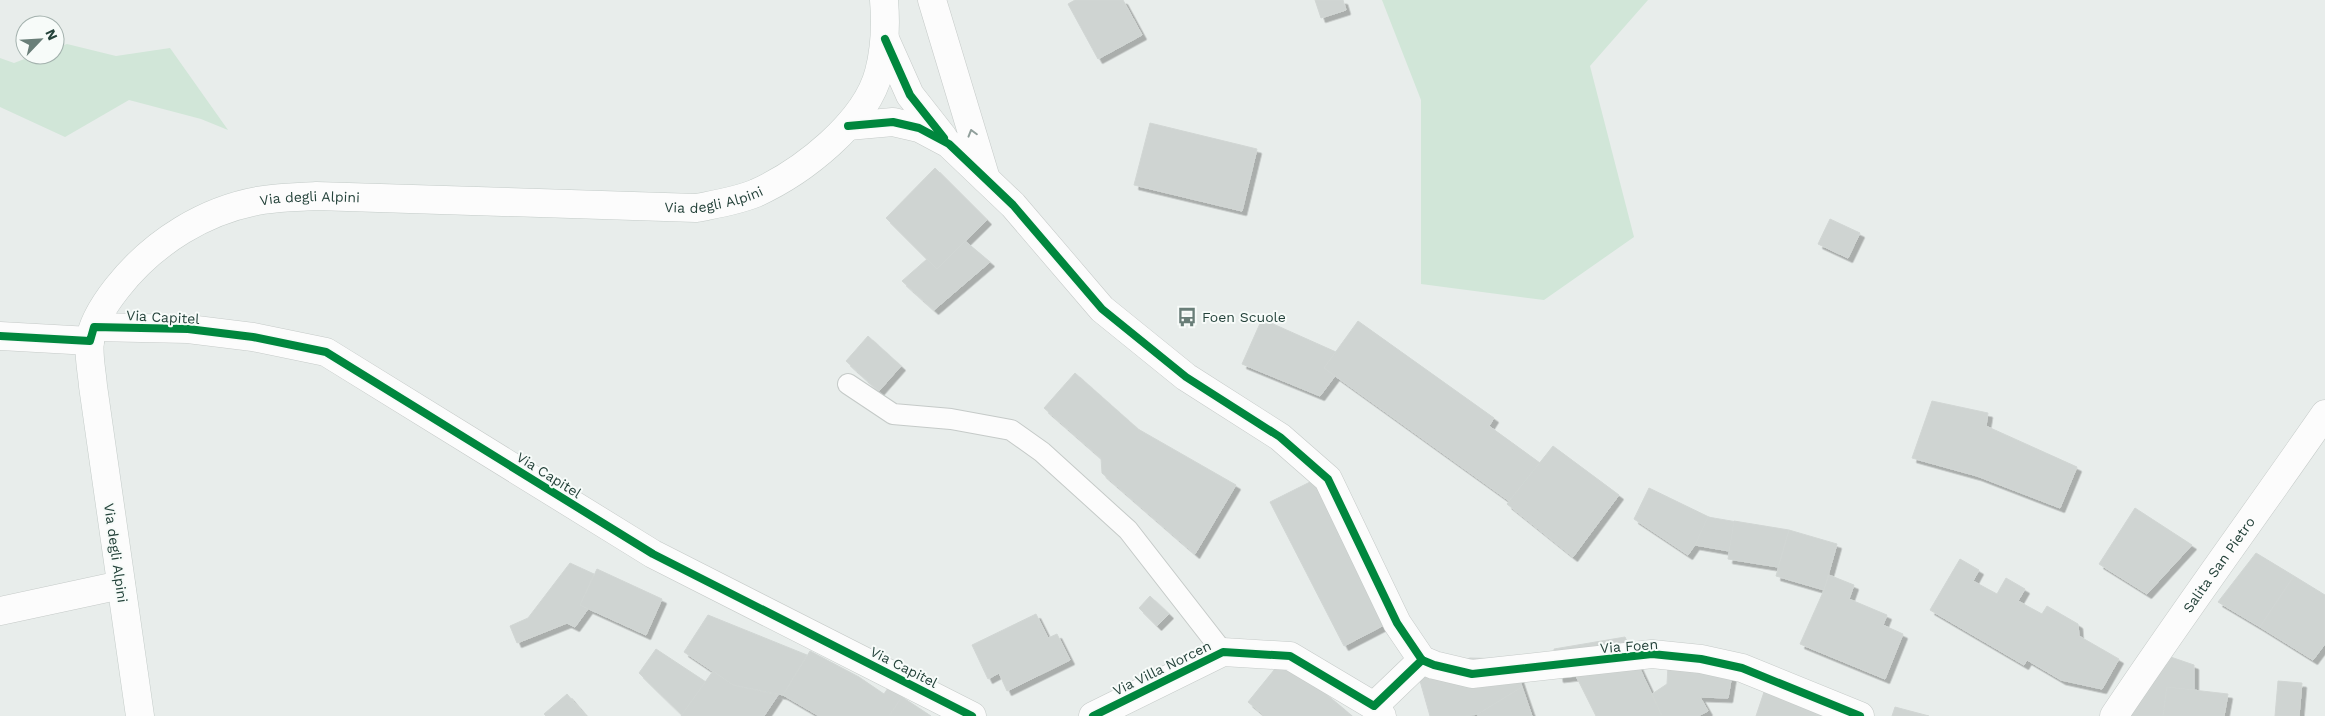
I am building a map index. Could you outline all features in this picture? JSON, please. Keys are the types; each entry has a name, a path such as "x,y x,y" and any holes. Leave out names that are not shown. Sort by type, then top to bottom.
{"street":[{"path":"884,0 885,39 910,95 949,144 1014,205 1102,310 1186,377 1280,437 1328,479 1397,624 1422,660"},
{"path":"932,0 986,180"},
{"name":"Via degli Alpini","path":"140,716 92,386 92,334 111,296 129,273 149,253 198,222 228,209 263,200 316,196 696,208 728,202 754,194 781,180 808,161 848,126 867,101 879,74 885,39"},
{"path":"848,126 893,122 919,128 949,144"},
{"name":"Via Capitel","path":"0,336 188,329 253,337 326,352 653,554 972,716"},
{"name":"Salita San Pietro","path":"2114,716 2175,624 2266,500 2325,414"},
{"path":"0,611 121,585"},
{"name":"Via Villa Norcen","path":"1093,716 1223,652 1290,656 1376,713 1422,660"},
{"name":"Via Foen","path":"1422,660 1434,665 1472,674 1652,654 1701,659 1742,668 1860,716"}],"lane":[{"path":"848,384 893,414 951,419 1011,430 1042,452 1128,530 1223,652"}],"green space":[{"path":"1382,0 1648,0 1590,66 1634,237 1544,300 1421,284 1421,100"},
{"path":"65,45 116,56 170,48 228,130 201,119 129,100 65,137 0,107 0,58 15,63 15,65 65,65"}],"building":[{"path":"1075,0 1123,0 1142,35 1098,59 1068,4"},
{"path":"1315,0 1343,0 1346,10 1321,18"},
{"path":"1150,123 1257,149 1242,211 1134,185"},
{"path":"935,168 987,220 937,269 886,218"},
{"path":"1830,219 1860,233 1848,258 1818,244"},
{"path":"965,241 990,262 934,310 902,281 927,259 937,269"},
{"path":"1262,319 1336,352 1324,368 1335,376 1320,396 1242,364"},
{"path":"1358,321 1494,418 1489,426 1540,463 1509,501 1324,368"},
{"path":"868,336 901,366 879,391 846,361"},
{"path":"1075,373 1138,429 1236,485 1195,554 1102,473 1101,458 1044,408"},
{"path":"1932,401 1988,413 1986,426 2077,467 2060,508 1977,476 1912,458"},
{"path":"1553,446 1619,495 1573,557 1507,504"},
{"path":"1318,478 1392,621 1344,646 1270,502"},
{"path":"1649,488 1713,519 1688,555 1634,519"},
{"path":"2135,508 2192,545 2147,594 2099,564"},
{"path":"1708,517 1737,522 1729,551 1695,545"},
{"path":"1734,521 1789,530 1778,567 1728,559"},
{"path":"1789,530 1837,544 1824,590 1776,576"},
{"path":"2256,553 2294,576 2260,627 2218,602"},
{"path":"1960,559 1979,570 1973,581 1997,594 2006,578 2025,589 2018,601 2042,614 2047,606 2078,624 2079,636 2119,659 2102,689 2061,680 2027,660 2024,665 1930,610"},
{"path":"570,563 594,574 580,605 588,609 575,627 567,623 517,643 510,626 528,618"},
{"path":"597,569 662,599 646,635 580,605"},
{"path":"1829,575 1854,585 1849,599 1887,615 1883,625 1903,634 1885,679 1800,644"},
{"path":"2294,576 2325,595 2325,644 2313,660 2260,627"},
{"path":"1150,596 1169,614 1157,626 1139,608"},
{"path":"1036,614 1048,638 1057,634 1070,660 1007,691 999,673 988,679 972,645"},
{"path":"708,615 807,655 783,695 733,685 684,652"},
{"path":"1625,637 1662,716 1596,716 1576,676 1559,678 1554,649"},
{"path":"1669,646 1734,662 1728,698 1700,697 1708,711 1698,716 1662,716 1652,694 1667,684"},
{"path":"656,649 706,682 682,715 639,673"},
{"path":"810,651 859,677 884,694 888,688 902,697 889,716 819,716 783,695"},
{"path":"2159,653 2194,665 2194,690 2167,687 2163,716 2131,716 2131,689"},
{"path":"1470,658 1513,659 1522,687 1478,714 1430,716 1418,674"},
{"path":"1283,659 1352,716 1265,716 1248,702"},
{"path":"713,671 733,685 778,695 764,716 681,716"},
{"path":"2278,681 2302,683 2299,716 2275,716"},
{"path":"1766,686 1825,716 1756,716"},
{"path":"1522,687 1532,716 1478,716 1478,714"},
{"path":"2167,687 2228,694 2224,716 2163,716"},
{"path":"567,694 586,716 546,716 544,714"},
{"path":"902,697 931,716 889,716"},
{"path":"1895,707 1929,716 1892,716"}],"cycle path":[{"path":"885,39 910,95 944,138"},
{"path":"848,126 893,122 919,128 949,144 1013,205 1102,309 1186,377 1280,437 1328,479 1397,623 1422,660"},
{"path":"0,336 90,341 94,327 188,329 253,337 326,352 653,554 972,716"},
{"path":"1093,716 1223,652 1290,656 1374,706 1422,660"},
{"path":"1422,660 1434,665 1472,674 1652,654 1701,659 1742,668 1860,716"}],"place":[{"name":"Foen Scuole","path":"1187,317"}]}
